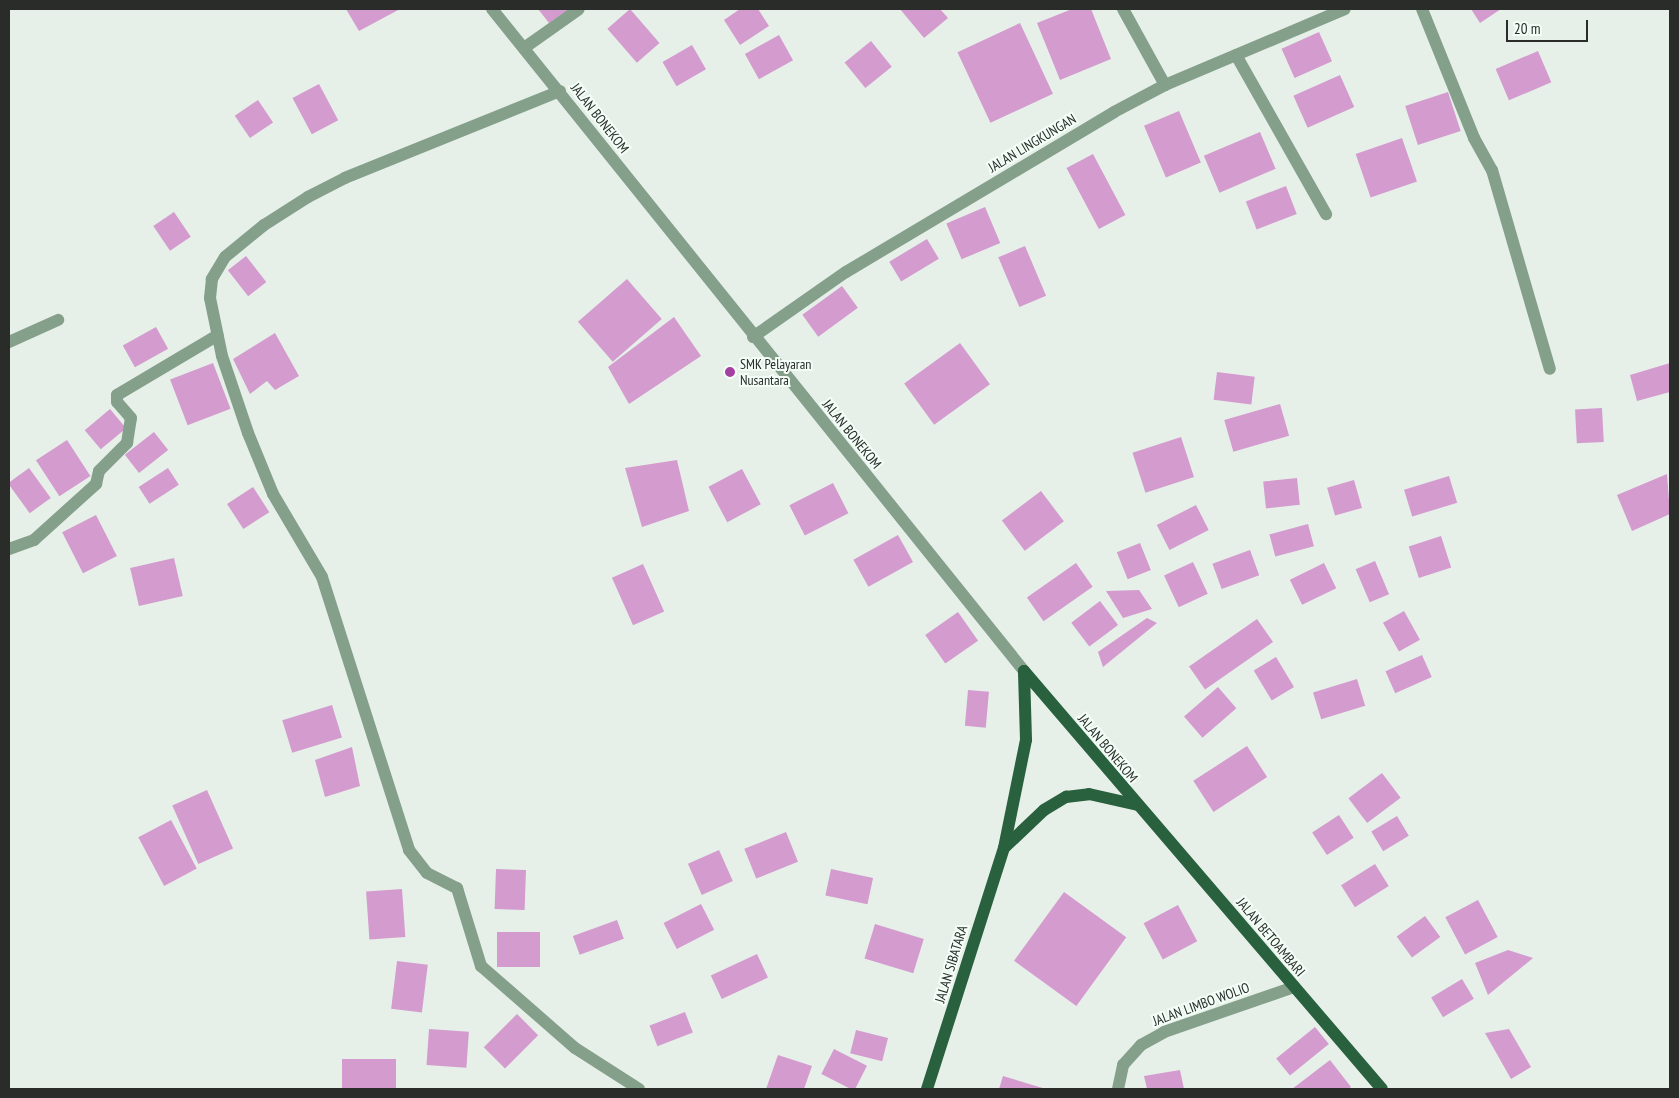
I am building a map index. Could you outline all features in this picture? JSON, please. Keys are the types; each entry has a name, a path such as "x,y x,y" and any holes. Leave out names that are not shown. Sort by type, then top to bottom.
{"main road":[{"name":"JALAN BONEKOM","path":"1024,672 1138,805"},
{"name":"JALAN SIBATARA","path":"927,1089 1004,848 1026,740 1024,672"},
{"name":"JALAN SIBATARA","path":"1004,848 1044,810 1066,797 1089,794 1138,805"},
{"name":"JALAN BETOAMBARI","path":"1138,805 1382,1089"}],"street":[{"name":"JALAN BONEKOM","path":"492,9 560,91 753,337 1024,672"},
{"path":"524,48 579,9"},
{"path":"1123,9 1165,85"},
{"name":"JALAN LINGKUNGAN","path":"753,337 846,272 1165,85 1329,12 1345,9"},
{"path":"1422,9 1474,138 1492,170 1550,369"},
{"path":"1236,55 1326,214"},
{"path":"560,91 345,178 264,225 225,258 212,279 210,298 218,335 248,433 273,494 322,578 409,850 427,873 457,888 481,966 575,1048 639,1089"},
{"path":"9,342 58,320"},
{"path":"9,549 34,540 96,484 99,471 127,443 131,418 117,402 117,395 218,335"},
{"name":"JALAN LIMBO WOLIO","path":"1118,1089 1123,1065 1149,1040 1294,987"}],"building":[{"path":"346,9 400,9 359,31"},
{"path":"538,9 570,9 549,23"},
{"path":"630,9 660,43 637,63 607,29"},
{"path":"740,9 758,9 769,26 740,45 724,20"},
{"path":"900,9 940,9 948,18 924,38"},
{"path":"1072,9 1091,9 1111,59 1060,80 1037,23"},
{"path":"1471,9 1501,9 1480,23"},
{"path":"1020,23 1053,94 990,123 957,52"},
{"path":"1319,32 1332,61 1295,78 1282,49"},
{"path":"779,35 793,60 759,79 745,54"},
{"path":"871,41 892,67 865,88 845,62"},
{"path":"692,45 706,69 677,86 663,62"},
{"path":"1538,51 1551,82 1509,100 1496,69"},
{"path":"1340,75 1354,107 1308,128 1293,96"},
{"path":"319,84 338,120 312,134 293,98"},
{"path":"1448,92 1461,131 1418,145 1405,106"},
{"path":"258,100 273,122 250,138 235,116"},
{"path":"1179,111 1201,163 1166,177 1144,126"},
{"path":"1260,132 1276,169 1219,193 1204,156"},
{"path":"1402,138 1417,181 1371,197 1356,154"},
{"path":"1093,154 1125,215 1099,229 1067,168"},
{"path":"1286,186 1297,214 1257,229 1246,201"},
{"path":"985,207 1000,243 962,259 946,223"},
{"path":"174,212 191,237 170,251 153,226"},
{"path":"927,239 939,259 901,281 889,262"},
{"path":"1025,246 1046,296 1019,307 998,257"},
{"path":"246,256 266,282 248,296 228,270"},
{"path":"627,279 662,319 613,362 578,322"},
{"path":"842,286 858,308 818,337 802,315"},
{"path":"674,317 701,356 629,404 608,367"},
{"path":"156,327 168,349 135,367 123,345"},
{"path":"275,333 299,376 275,390 267,381 250,394 233,359"},
{"path":"960,343 990,384 934,425 904,384"},
{"path":"213,363 231,409 188,425 170,379"},
{"path":"1670,363 1670,392 1637,401 1630,375"},
{"path":"1217,372 1255,377 1251,404 1214,400"},
{"path":"1280,404 1289,436 1233,452 1224,420"},
{"path":"1602,408 1604,442 1577,443 1575,409"},
{"path":"110,409 126,428 101,449 85,430"},
{"path":"154,432 168,450 139,473 125,455"},
{"path":"1181,437 1194,477 1145,493 1132,453"},
{"path":"67,440 90,476 59,496 36,460"},
{"path":"677,460 689,511 642,527 625,468"},
{"path":"29,468 51,498 30,513 9,485 9,483"},
{"path":"168,468 179,485 150,504 139,487"},
{"path":"742,469 761,504 727,522 708,487"},
{"path":"1667,474 1670,514 1632,531 1617,495"},
{"path":"1449,476 1457,503 1412,517 1404,490"},
{"path":"1297,478 1300,505 1266,508 1263,482"},
{"path":"1354,480 1362,508 1335,516 1327,488"},
{"path":"833,483 848,513 805,536 789,505"},
{"path":"253,487 269,512 243,529 227,504"},
{"path":"1041,491 1064,521 1025,551 1002,520"},
{"path":"1196,505 1209,530 1170,550 1157,525"},
{"path":"96,515 117,556 83,573 62,532"},
{"path":"1308,524 1314,546 1275,557 1269,534"},
{"path":"898,535 913,562 868,587 853,560"},
{"path":"1441,536 1451,567 1419,578 1409,547"},
{"path":"1140,543 1151,570 1128,579 1117,552"},
{"path":"1250,550 1259,575 1222,589 1212,564"},
{"path":"174,558 183,596 139,606 130,568"},
{"path":"1375,561 1389,594 1370,602 1356,569"},
{"path":"1193,562 1208,594 1179,607 1164,576"},
{"path":"1076,563 1093,587 1043,621 1027,597"},
{"path":"1324,563 1336,588 1302,605 1290,580"},
{"path":"643,564 664,612 633,625 612,578"},
{"path":"1139,590 1152,609 1123,618 1106,591"},
{"path":"1100,601 1118,625 1089,647 1071,623"},
{"path":"1404,611 1420,640 1399,651 1383,623"},
{"path":"958,612 978,641 945,664 925,635"},
{"path":"1147,618 1157,623 1103,667 1098,652"},
{"path":"1257,619 1273,642 1205,690 1189,667"},
{"path":"1422,655 1432,677 1395,693 1385,671"},
{"path":"1276,657 1294,687 1272,700 1254,670"},
{"path":"1357,679 1365,706 1321,719 1313,692"},
{"path":"1218,687 1236,708 1202,738 1184,717"},
{"path":"968,690 989,692 986,728 965,726"},
{"path":"332,705 342,738 292,753 282,720"},
{"path":"1247,746 1267,777 1213,812 1193,781"},
{"path":"352,747 360,786 325,797 315,760"},
{"path":"1382,773 1401,798 1367,823 1348,798"},
{"path":"207,790 233,848 198,864 172,805"},
{"path":"1339,815 1354,838 1327,855 1312,832"},
{"path":"1397,816 1409,836 1383,851 1371,831"},
{"path":"171,820 197,869 164,886 138,837"},
{"path":"786,832 798,862 756,879 744,849"},
{"path":"719,850 733,881 702,895 688,864"},
{"path":"1375,864 1389,886 1355,907 1341,885"},
{"path":"496,869 526,870 525,910 495,909"},
{"path":"831,869 873,878 867,904 825,895"},
{"path":"402,889 405,937 369,939 366,892"},
{"path":"1064,892 1126,937 1076,1006 1014,961"},
{"path":"1478,900 1498,937 1465,954 1445,917"},
{"path":"701,904 714,930 677,949 664,923"},
{"path":"1178,905 1197,941 1163,960 1144,923"},
{"path":"1425,916 1440,937 1412,958 1397,937"},
{"path":"617,920 624,939 580,955 573,936"},
{"path":"875,924 924,939 913,973 864,958"},
{"path":"497,932 540,932 540,967 497,967"},
{"path":"1508,950 1533,958 1488,995 1475,963"},
{"path":"757,954 768,978 722,999 711,976"},
{"path":"397,961 428,965 422,1012 391,1009"},
{"path":"1462,979 1474,999 1443,1017 1431,998"},
{"path":"685,1012 693,1033 657,1046 650,1026"},
{"path":"517,1014 538,1035 505,1068 484,1047"},
{"path":"1315,1027 1329,1044 1290,1076 1276,1058"},
{"path":"429,1029 469,1032 466,1068 426,1065"},
{"path":"1509,1029 1531,1067 1511,1079 1485,1033"},
{"path":"856,1030 888,1038 882,1061 850,1053"},
{"path":"834,1049 867,1066 855,1089 851,1089 821,1074"},
{"path":"778,1055 812,1066 804,1089 766,1089"},
{"path":"342,1059 396,1059 396,1089 342,1089"},
{"path":"1330,1060 1351,1087 1348,1089 1292,1089"},
{"path":"1180,1070 1184,1089 1147,1089 1144,1076"},
{"path":"1003,1076 1046,1089 999,1089"}],"place":[{"name":"SMK Pelayaran Nusantara","path":"730,372"}]}
